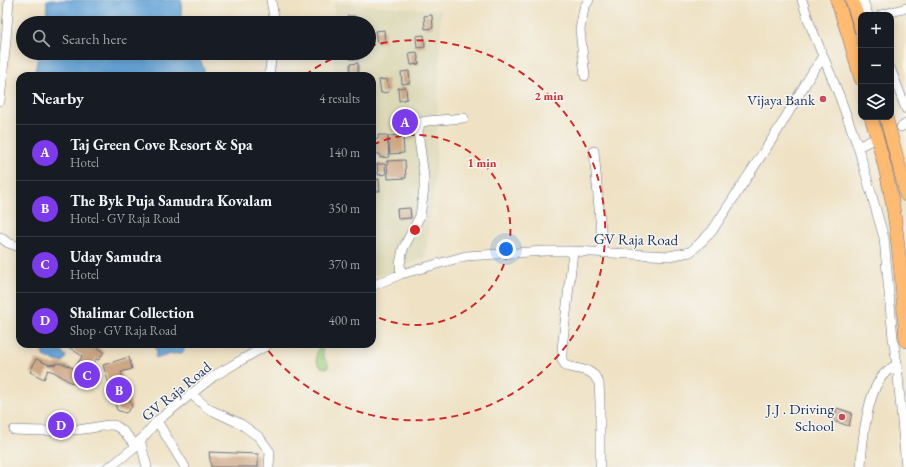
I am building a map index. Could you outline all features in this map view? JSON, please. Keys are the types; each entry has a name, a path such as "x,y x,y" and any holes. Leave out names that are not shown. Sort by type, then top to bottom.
{"highway":[{"path":"837,0 855,35 858,57"},
{"path":"852,0 858,19"},
{"path":"872,120 887,176 893,207 900,259 906,341"},
{"path":"887,120 906,195"}],"street":[{"path":"0,101 9,0"},
{"path":"271,0 274,16"},
{"path":"585,76 580,30 584,8 589,0"},
{"path":"802,0 809,22 839,95 858,147 884,238 906,467"},
{"path":"863,0 867,12"},
{"path":"892,12 906,8"},
{"name":"GV Raja Road","path":"376,284 401,274 466,256 545,251 573,251 669,256 690,252 712,231 778,130 813,71 824,57"},
{"path":"270,72 271,60"},
{"path":"894,78 906,109"},
{"path":"401,274 400,264 403,249 420,216 424,189 424,176 418,132 419,126 422,122 427,121 464,118"},
{"path":"858,147 874,139"},
{"path":"594,151 603,253"},
{"path":"0,237 8,243 16,246"},
{"path":"573,251 565,316 562,360 566,366 588,371 594,375 599,383 600,467"},
{"name":"GV Raja Road","path":"108,467 114,464 138,443 157,421 191,394 214,376 259,348"},
{"path":"861,467 870,401 884,374 897,364"},
{"path":"191,394 209,409 241,424 259,437 270,452 269,467"},
{"path":"157,421 185,467"},
{"path":"14,430 46,431 82,429 110,425 117,426 138,443 147,467"}],"shaded area":[{"path":"334,3 441,10 436,168 425,258 377,276 376,72 334,72 334,60 376,60 376,16 334,16"}],"green space":[{"path":"318,349 323,350 323,356 328,363 328,368 321,367 317,362 316,356"}],"water":[{"path":"47,0 182,0 181,12 183,16 46,16"},
{"path":"37,60 200,60 204,69 204,72 35,72"},
{"path":"47,348 63,352 66,357 63,362 52,360 42,354 42,351"},
{"path":"155,348 185,348 181,353 158,358 155,357 157,351"}],"building":[{"path":"432,15 433,28 425,29 424,16"},
{"path":"384,30 385,42 377,43 376,31"},
{"path":"424,35 425,47 417,48 416,36"},
{"path":"417,52 419,64 411,65 409,53"},
{"path":"358,63 358,72 350,72 350,64"},
{"path":"409,71 410,83 402,84 401,72"},
{"path":"387,79 389,92 381,93 379,80"},
{"path":"406,87 407,99 399,101 398,88"},
{"path":"378,135 387,135 389,157 380,158 380,154 376,154 376,140 378,139"},
{"path":"403,135 404,153 390,154 388,136"},
{"path":"405,160 406,178 388,179 387,161"},
{"path":"377,164 385,164 386,174 378,175"},
{"path":"376,179 379,179 380,191 376,191"},
{"path":"410,208 411,218 398,219 397,209"},
{"path":"70,348 98,348 104,352 99,360 96,359 91,369 97,384 86,388 70,382 48,370 44,379 30,372 36,359 50,365 55,365 56,363 64,364 75,369 82,356"},
{"path":"129,357 132,369 121,372 132,407 126,413 117,410 103,365"},
{"name":"J.J . Driving School","path":"837,408 852,413 849,426 833,421"},
{"path":"209,452 258,454 258,467 211,467"}],"place":[{"name":"Vijaya Bank","path":"823,99"},
{"name":"Taj Green Cove Resort & Spa","path":"405,122"},
{"name":"Uday Samudra","path":"87,375"},
{"name":"The Byk Puja Samudra Kovalam","path":"119,390"},
{"name":"J.J . Driving School","path":"842,417"},
{"name":"Shalimar Collection","path":"61,425"}]}
